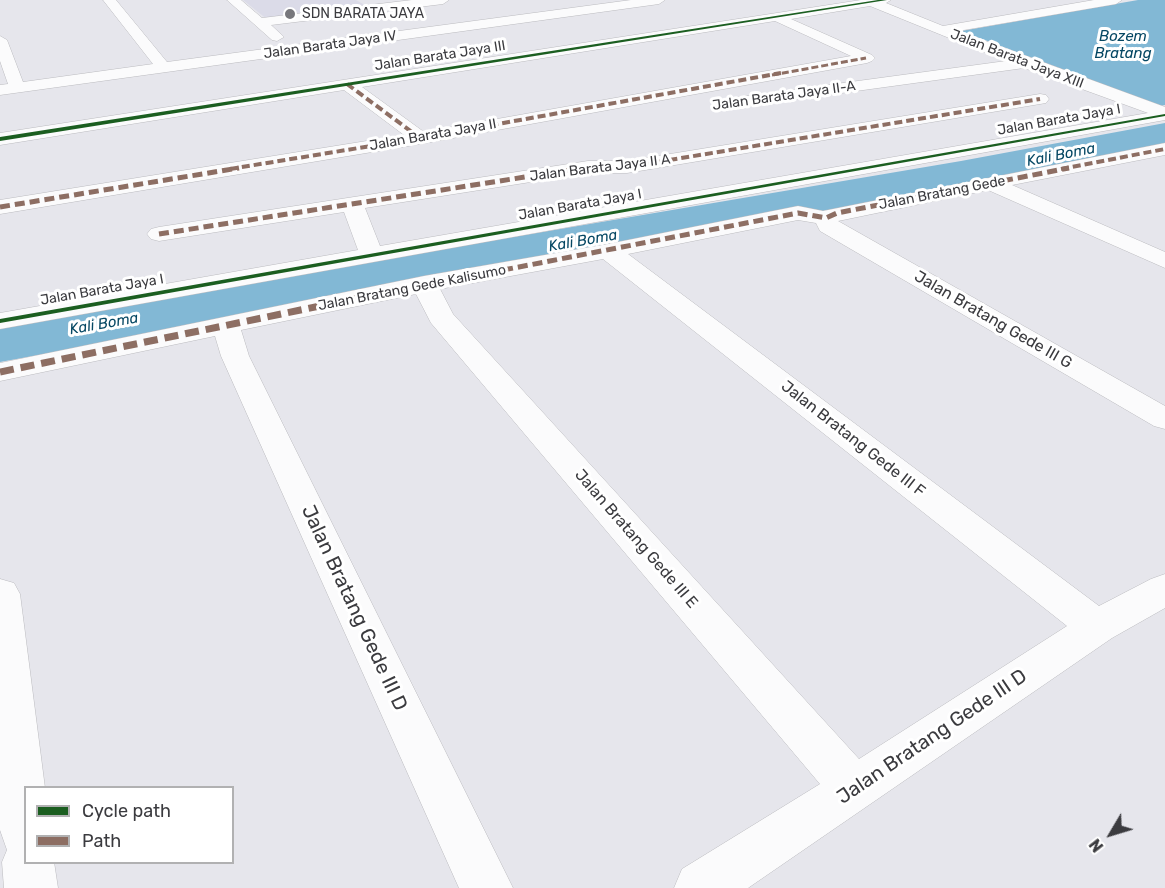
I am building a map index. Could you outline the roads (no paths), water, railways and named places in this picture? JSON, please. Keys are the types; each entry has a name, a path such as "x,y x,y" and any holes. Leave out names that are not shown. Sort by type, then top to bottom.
{"street":[{"path":"109,0 163,67"},
{"path":"233,0 294,50 321,88"},
{"path":"261,22 442,0"},
{"name":"Jalan Barata Jaya IV","path":"0,90 659,0"},
{"path":"942,30 1116,0"},
{"name":"Jalan Barata Jaya XIII","path":"878,1 942,30 1025,63 1165,114"},
{"name":"Jalan Barata Jaya III","path":"0,139 347,84 777,10 804,13 878,1"},
{"path":"777,10 910,79"},
{"path":"0,40 16,87"},
{"name":"Jalan Barata Jaya II","path":"0,207 420,138 866,58"},
{"name":"Jalan Barata Jaya II-A","path":"713,106 1025,63"},
{"path":"967,71 1060,106"},
{"path":"347,84 420,138"},
{"name":"Jalan Barata Jaya II A","path":"159,234 588,166 627,167 1040,99"},
{"path":"1079,114 1109,125"},
{"name":"Jalan Barata Jaya I","path":"4,350 372,256 1165,114"},
{"path":"542,116 593,121 633,117"},
{"name":"Jalan Bratang Gede","path":"826,218 837,213 1165,148"},
{"path":"1137,154 1165,163"},
{"path":"990,183 1165,261"},
{"path":"352,204 372,256"},
{"name":"Jalan Bratang Gede Kalisumo","path":"4,350 226,325 424,284 608,251 798,213 826,218"},
{"name":"Jalan Bratang Gede III G","path":"826,218 828,226 1165,419"},
{"name":"Jalan Bratang Gede III F","path":"608,251 1097,627"},
{"name":"Jalan Bratang Gede III E","path":"424,284 441,317 855,789"},
{"name":"Jalan Bratang Gede III D","path":"226,325 235,356 486,888"},
{"name":"Jalan Bratang Gede III D","path":"701,888 855,789 1097,627 1165,589"},
{"path":"0,594 24,816"},
{"path":"28,864 31,888"}],"water":[{"name":"Bozem Bratang","path":"1138,0 1165,0 1165,105 1160,106 961,31"}],"waterway":[{"name":"Kali Boma","path":"0,343 961,175 1165,135"}],"place":[{"name":"SDN BARATA JAYA","path":"290,14"}]}
